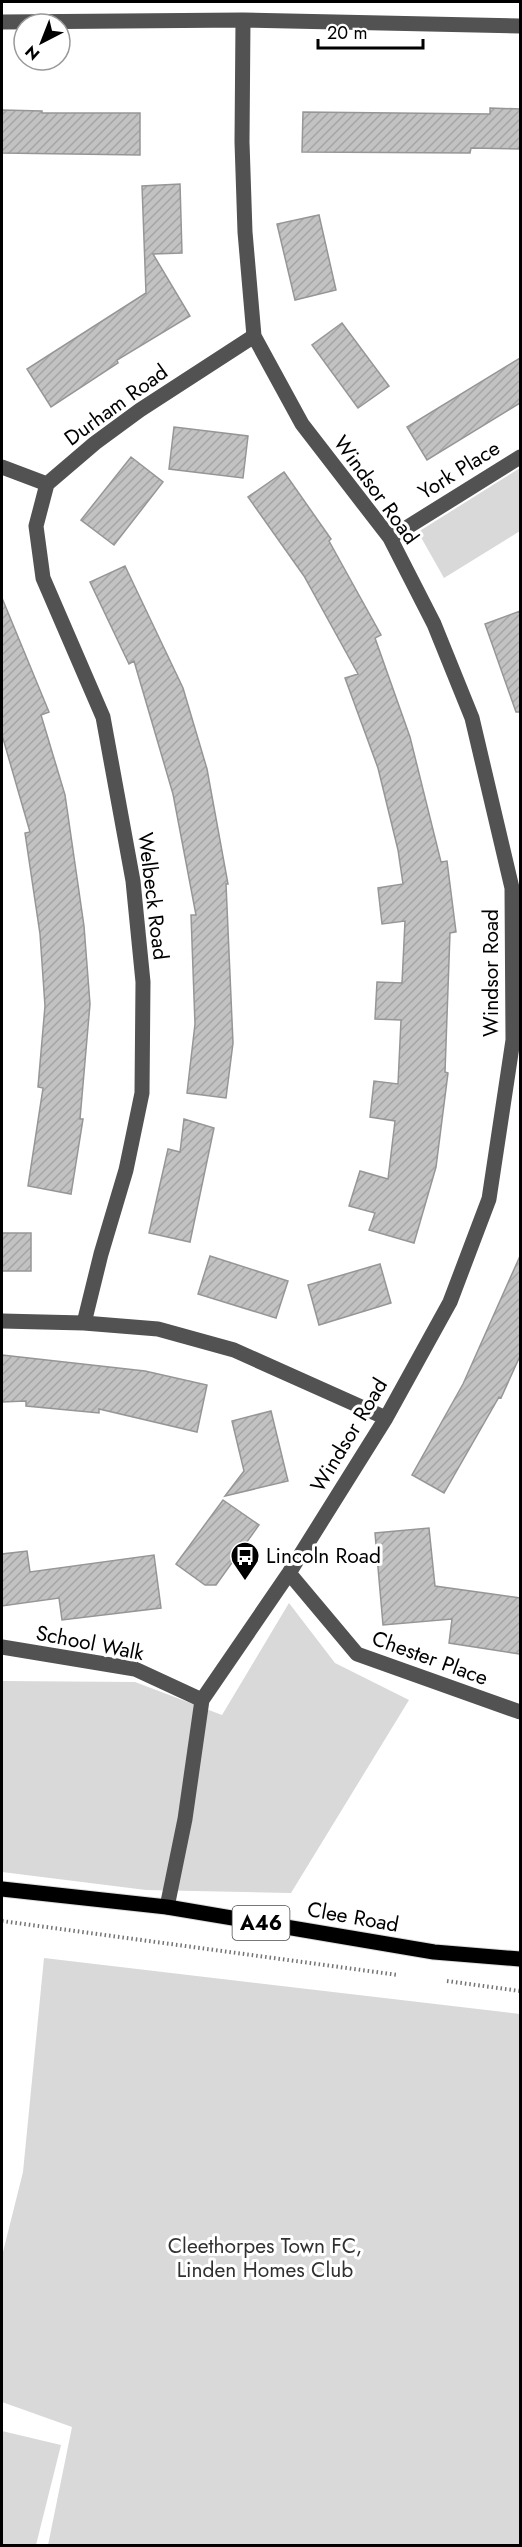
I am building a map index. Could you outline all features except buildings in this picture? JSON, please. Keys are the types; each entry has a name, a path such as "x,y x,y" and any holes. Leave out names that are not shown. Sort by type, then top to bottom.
{"main road":[{"name":"Clee Road","path":"2,1889 166,1907 434,1952 520,1959"}],"street":[{"path":"2,22 243,20 520,26"},
{"name":"Windsor Road","path":"166,1907 184,1819 202,1700 289,1573 386,1418 450,1302 489,1199 513,1040 512,888 472,718 434,624 390,538 302,424 254,336 244,221 243,20"},
{"name":"Durham Road","path":"47,484 95,443 140,410 254,336"},
{"name":"York Place","path":"390,538 520,457"},
{"path":"2,466 47,484"},
{"name":"Welbeck Road","path":"47,484 36,526 43,578 103,717 133,881 143,982 142,1093 126,1170 101,1254 84,1323"},
{"path":"2,1321 84,1323 158,1329 234,1350 386,1418"},
{"name":"Chester Place","path":"289,1573 357,1654 520,1712"},
{"name":"School Walk","path":"2,1647 135,1669 202,1700"}],"path":[{"path":"2,1921 403,1975"},
{"path":"438,1980 520,1991"}],"green space":[{"path":"520,468 520,531 444,578 418,532"},
{"path":"289,1603 335,1663 409,1700 291,1893 146,1890 2,1872 2,1681 135,1682 222,1715"},
{"name":"Cleethorpes Town FC, Linden Homes Club","path":"44,1958 520,2014 520,2545 48,2545 72,2427 2,2402 2,2256 23,2172"},
{"path":"2,2431 61,2445 36,2545 2,2545"}],"place":[{"name":"Lincoln Road","path":"245,1582"}]}
